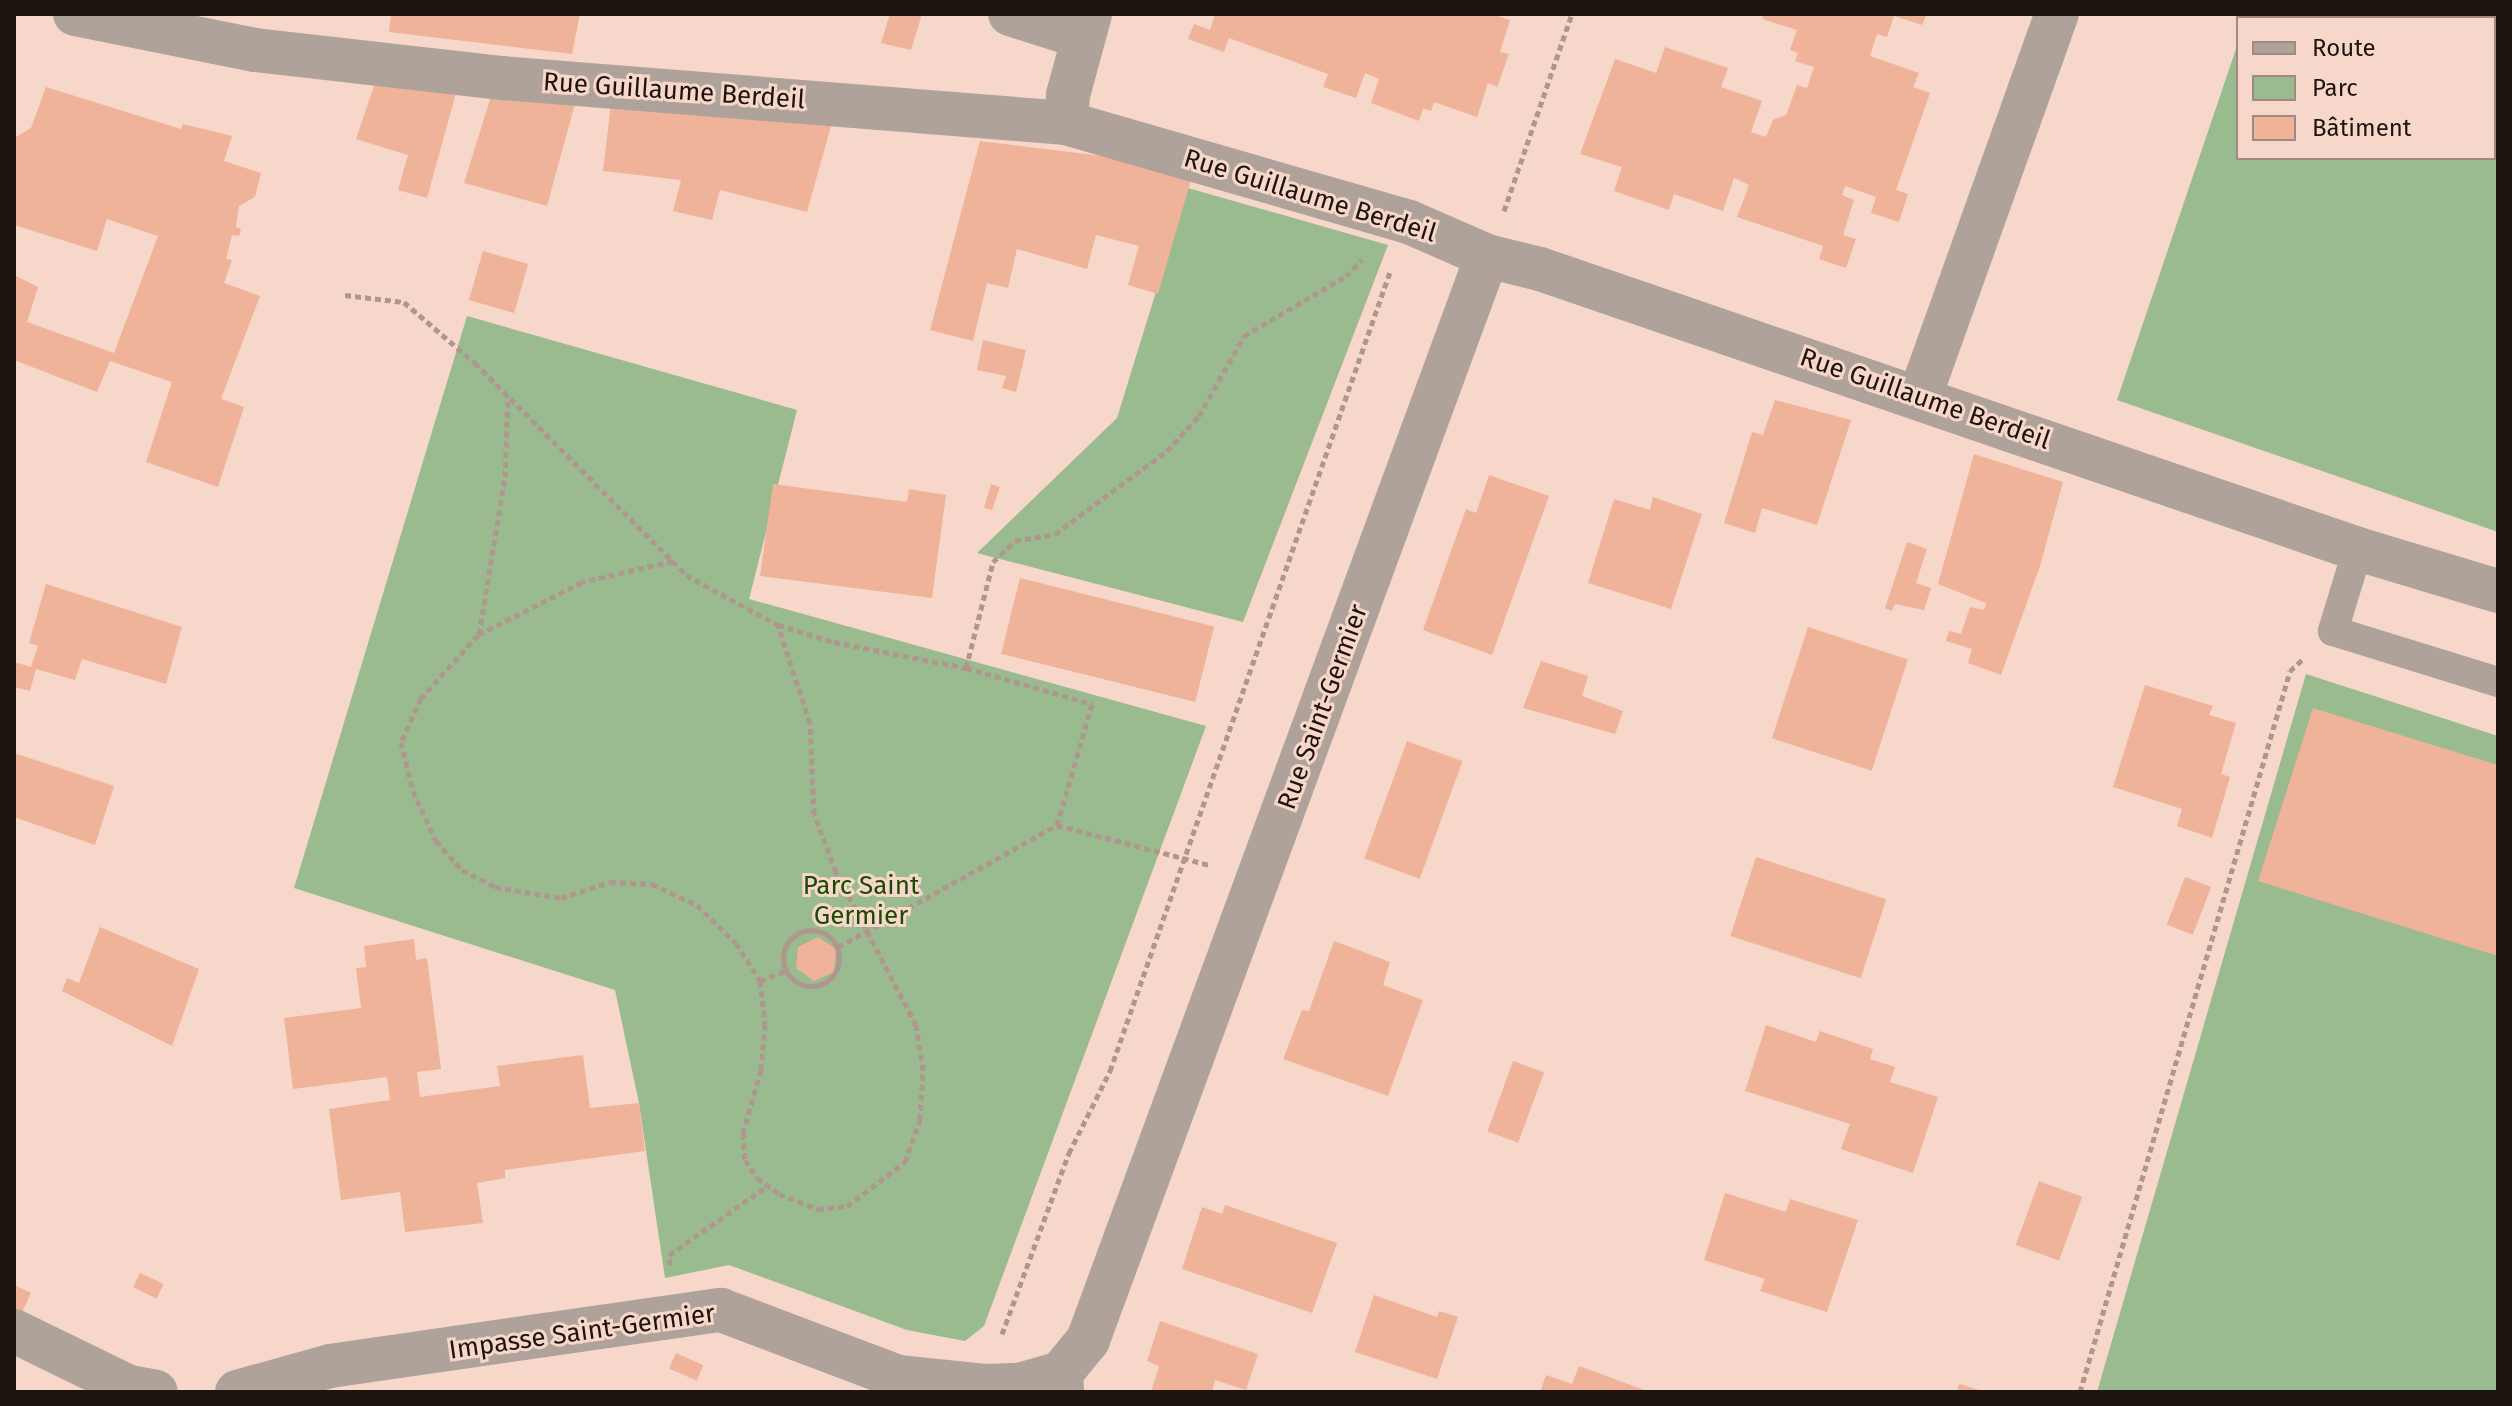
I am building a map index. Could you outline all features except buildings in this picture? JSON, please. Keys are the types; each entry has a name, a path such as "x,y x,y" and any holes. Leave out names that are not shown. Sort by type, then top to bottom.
{"street":[{"name":"Rue Guillaume Berdeil","path":"75,14 255,50 487,76 1066,123 1409,222 1487,256 1540,269 1920,396 2358,549 2498,591"},
{"path":"1010,14 1086,25 1066,123"},
{"path":"1920,396 2057,14"},
{"name":"Rue Saint-Germier","path":"1061,1383 1088,1340 1259,884 1487,256"},
{"name":"Impasse Saint-Germier","path":"237,1392 330,1366 721,1310 898,1377 1019,1385 1061,1383"},
{"path":"14,1331 129,1387 156,1392"}],"lane":[{"path":"2358,549 2333,631 2498,682"}],"path":[{"path":"1487,256 1572,14"},
{"path":"966,668 993,562 1015,541 1055,534 1167,451 1199,416 1244,336 1346,276 1380,241 1409,222"},
{"path":"1019,1385 1000,1338 1069,1153 1110,1071 1409,222"},
{"path":"345,295 404,302 508,396 686,575 778,625 834,642 966,668 1092,704 1057,825"},
{"path":"478,635 505,477 508,396"},
{"path":"673,561 582,582 478,635 421,698 401,742 413,791 436,841 462,870 495,887 561,898 610,882 652,884 697,905 736,943 760,981 765,1024 761,1070 743,1133 745,1160 767,1186 818,1209 847,1206 905,1162 920,1120 923,1070 916,1025 866,930 814,814 810,723 778,625"},
{"path":"2080,1392 2290,671 2333,631"},
{"path":"838,947 1057,825 1187,857 1259,884"},
{"path":"799,932 822,932 838,947 840,960 829,981 805,987 785,971 784,949 799,932"},
{"path":"760,981 785,971"},
{"path":"676,1317 669,1255 767,1186"}],"green space":[{"path":"2498,14 2498,532 2117,400 2236,49 2236,160 2496,160 2496,16 2248,16"},
{"path":"1188,188 1388,245 1243,622 977,553 1117,418"},
{"name":"Parc Saint Germier","path":"467,316 797,410 749,599 1206,726 984,1326 965,1341 907,1330 729,1265 665,1278 639,1103 615,990 294,888"},
{"path":"2306,674 2498,736 2498,1392 2097,1392"}]}
